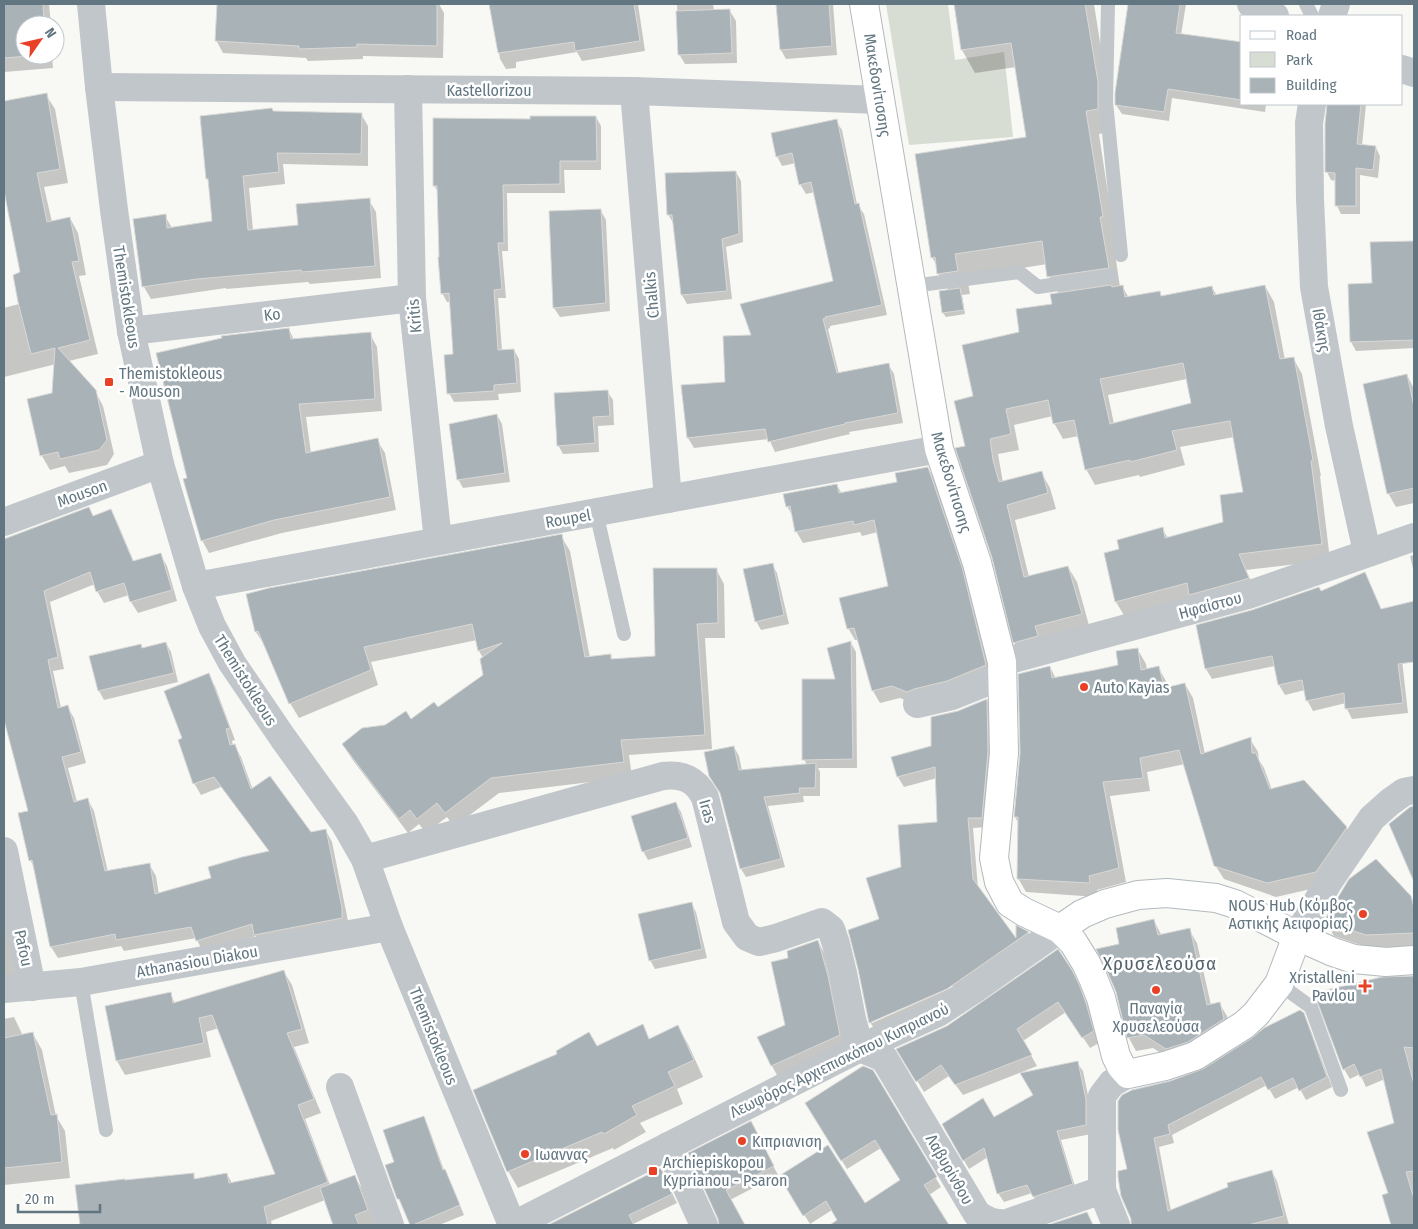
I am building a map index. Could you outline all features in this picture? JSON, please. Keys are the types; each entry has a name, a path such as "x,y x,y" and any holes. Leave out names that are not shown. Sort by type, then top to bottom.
{"main road":[{"name":"Μακεδονίτισσης","path":"864,4 939,449 977,564 1002,669 1004,753 994,858 1000,882 1010,903 1024,912 1060,929"},
{"name":"Λεωφόρος Αρχιεπισκόπου Κυπριανού","path":"1060,929 1082,914 1105,904 1138,896 1167,894 1216,898 1235,904 1297,936 1354,959 1386,962 1414,960"},
{"path":"1060,929 1073,942 1086,963 1101,998 1116,1056 1128,1074 1165,1066 1195,1056 1244,1025 1256,1014 1280,984 1297,936"}],"street":[{"name":"Themistokleous","path":"91,4 99,87 131,332 160,464 196,586 212,626 232,663 345,824 365,859 389,928 513,1225"},
{"path":"1251,4 1273,15"},
{"name":"Kastellorizou","path":"99,87 634,91 880,100"},
{"name":"Kritis","path":"408,89 412,298 438,542"},
{"name":"Chalkis","path":"634,91 668,499"},
{"name":"Ιθάκης","path":"1312,105 1309,122 1314,287 1339,426 1367,552"},
{"name":"Ko","path":"131,332 412,298"},
{"name":"Roupel","path":"196,586 939,449"},
{"name":"Mouson","path":"4,522 160,464"},
{"name":"Ηφαίστου","path":"917,704 952,696 1002,669 1248,595 1414,537"},
{"name":"Iras","path":"365,859 663,776 683,776 700,788 705,797 736,922 748,937 759,942 822,922 831,929 860,1048"},
{"path":"1297,936 1329,881 1372,818 1404,792 1414,790"},
{"name":"Pafou","path":"4,851 32,987"},
{"name":"Athanasiou Diakou","path":"4,990 81,982 389,928"},
{"name":"Λεωφόρος Αρχιεπισκόπου Κυπριανού","path":"513,1225 860,1048 938,1014 1060,929"},
{"name":"Λαβυρίνθου","path":"860,1048 884,1058 977,1214 986,1221 996,1224 1007,1224 1102,1190"},
{"path":"1116,1225 1102,1190 1102,1096 1112,1083 1128,1074"},
{"path":"340,1088 390,1225"},
{"path":"668,1146 704,1225"}],"lane":[{"path":"1108,4 1106,102 1121,255"},
{"path":"912,286 1019,272 1038,287 1111,276"},
{"path":"596,512 624,634"},
{"path":"81,982 106,1130"},
{"path":"1280,984 1311,1007 1341,1090"}],"green space":[{"path":"886,4 948,4 955,60 1004,52 1013,137 909,145"}],"building":[{"path":"4,4 43,4 44,15 15,15 15,57 4,58"},
{"path":"217,4 437,4 437,46 357,44 357,47 299,49 299,46 215,41"},
{"path":"489,4 634,4 640,41 575,51 574,42 498,53"},
{"path":"776,4 829,4 832,46 780,50"},
{"path":"954,4 1085,4 1098,82 1098,109 1086,111 1103,217 1100,217 1109,268 1047,277 1042,241 955,254 958,271 937,274 935,257 931,258 915,154 1026,137 1011,43 961,50"},
{"path":"1128,4 1180,4 1176,33 1240,42 1240,100 1168,89 1164,112 1115,105 1115,93"},
{"path":"730,9 732,53 678,55 676,11"},
{"path":"47,93 60,169 37,173 47,222 70,217 79,261 72,262 90,340 58,348 96,390 107,440 99,450 60,459 58,452 40,456 27,399 52,393 55,348 31,354 13,275 20,272 4,191 4,101"},
{"path":"1327,105 1361,105 1357,144 1376,146 1373,170 1356,168 1356,206 1335,206 1335,173 1325,172"},
{"path":"272,108 273,111 362,113 361,154 277,153 279,172 243,176 248,230 298,225 296,204 370,198 375,266 197,279 142,287 133,219 166,214 167,228 212,221 200,116"},
{"path":"530,116 596,116 597,161 560,161 560,184 503,185 504,243 498,243 502,289 494,290 498,350 514,349 517,383 494,385 494,391 447,394 444,355 453,354 449,293 441,294 438,257 437,186 433,186 433,118 530,119"},
{"path":"837,119 855,204 859,203 882,305 823,319 837,373 889,363 898,413 845,423 768,442 765,429 687,438 681,385 725,382 723,336 751,335 740,304 833,281 811,182 799,185 792,153 776,157 771,133"},
{"path":"736,171 739,234 722,239 727,291 681,295 672,215 667,215 665,173"},
{"path":"601,209 606,303 553,308 549,211"},
{"path":"1414,241 1414,340 1350,342 1348,284 1372,283 1370,242"},
{"path":"1123,285 1125,297 1160,291 1161,296 1212,286 1214,295 1265,285 1280,359 1294,357 1313,460 1311,461 1322,544 1239,554 1249,578 1243,580 1189,595 1187,583 1115,602 1104,553 1119,549 1117,540 1163,527 1165,538 1223,522 1220,495 1243,492 1230,421 1172,431 1177,450 1130,462 1130,460 1085,470 1074,420 1053,424 1048,400 1006,409 1011,434 990,439 999,482 1042,471 1048,493 1007,505 1024,577 1068,566 1082,614 1035,626 1038,636 1013,643 992,558 955,448 965,446 954,401 973,396 962,345 1019,332 1016,309 1052,304 1050,294","holes":["1183,363 1191,403 1110,424 1100,379"]},
{"path":"960,288 964,310 942,313 939,291"},
{"path":"289,328 291,339 371,332 375,399 299,404 306,453 378,438 390,497 274,520 201,541 183,479 187,478 156,353 222,338 221,336"},
{"path":"1407,374 1414,407 1414,488 1387,494 1363,384"},
{"path":"608,390 610,416 593,417 595,443 557,446 554,393"},
{"path":"497,414 505,473 457,480 449,424"},
{"path":"928,467 962,567 986,665 947,681 907,692 892,686 872,691 854,628 847,629 839,598 888,586 874,520 854,525 853,521 795,532 790,506 786,507 783,494 837,484 839,493 897,482 895,473"},
{"path":"89,507 93,516 111,509 133,561 161,553 172,590 130,602 124,583 96,592 90,572 44,591 58,657 48,660 58,708 68,705 81,752 62,757 74,802 88,798 105,871 150,863 155,894 211,878 208,867 269,851 214,777 193,784 178,740 182,738 164,691 209,673 230,728 226,729 230,745 235,744 251,789 270,776 311,832 326,829 342,908 342,918 254,935 252,924 196,941 191,927 116,940 115,934 50,947 32,860 29,861 18,813 28,811 4,720 4,539"},
{"path":"562,534 585,657 611,654 611,659 655,656 653,568 717,568 718,623 697,624 705,735 621,740 624,762 491,778 445,813 437,803 417,819 410,810 399,819 342,744 362,728 385,725 406,711 411,719 434,702 438,707 483,675 480,659 502,643 478,651 472,624 364,647 371,670 289,704 258,631 255,632 246,594 269,588"},
{"path":"773,563 784,615 755,622 743,569"},
{"path":"1365,572 1381,609 1414,601 1414,662 1398,664 1403,703 1345,709 1344,693 1306,701 1302,680 1278,685 1272,656 1205,669 1196,625 1252,610 1319,587 1321,591"},
{"path":"851,641 853,759 802,760 802,679 835,679 827,648"},
{"path":"166,642 174,673 98,691 89,656 141,644 142,648"},
{"path":"1138,648 1141,670 1159,666 1164,688 1185,683 1201,754 1251,737 1252,753 1256,753 1270,789 1304,780 1347,827 1316,872 1267,883 1214,866 1179,750 1140,758 1143,778 1103,782 1119,868 1089,876 1090,883 1017,879 1018,817 1014,817 1020,753 1018,674 1050,666 1052,678 1095,670 1118,665 1116,651"},
{"path":"987,699 988,752 982,818 968,818 973,879 1016,938 1016,925 1029,932 947,989 869,1023 848,930 879,919 866,878 901,867 898,825 937,822 935,767 897,777 891,757 931,746 931,717 958,711"},
{"path":"734,746 739,770 816,763 815,788 799,788 800,793 764,797 781,859 740,869 720,793 709,776 704,752"},
{"path":"676,802 688,838 642,852 631,816"},
{"path":"1414,806 1414,882 1389,824 1410,807"},
{"path":"1376,859 1411,896 1414,908 1414,933 1366,935 1324,921 1349,879"},
{"path":"692,902 702,949 649,961 638,914"},
{"name":"Παναγία Χρυσελεούσα","path":"1154,919 1158,935 1190,928 1207,1005 1220,1002 1224,1019 1188,1042 1166,1049 1144,1035 1127,1038 1116,992 1096,949 1119,944 1116,928"},
{"path":"818,940 828,976 840,1035 771,1066 757,1037 785,1025 771,962 788,958 787,951"},
{"path":"1058,949 1079,984 1094,1031 1082,1038 1058,1002 1017,1029 1032,1055 955,1085 941,1065 916,1082 896,1049 947,1026"},
{"path":"284,970 302,1029 287,1033 314,1099 298,1105 328,1182 264,1207 268,1225 80,1225 75,1185 194,1173 194,1179 227,1173 229,1183 275,1174 212,1015 199,1018 204,1043 116,1061 105,1006 171,992 173,1003"},
{"path":"1414,976 1414,1048 1404,1047 1414,1084 1414,1171 1406,1172 1414,1199 1414,1225 1391,1225 1382,1195 1388,1193 1367,1132 1394,1123 1381,1069 1360,1077 1354,1064 1343,1070 1317,1001 1324,998 1322,991 1382,977"},
{"path":"1300,1010 1304,1013 1327,1077 1299,1091 1293,1078 1268,1090 1261,1077 1168,1125 1170,1134 1154,1138 1168,1211 1228,1187 1227,1183 1272,1170 1284,1216 1248,1225 1131,1225 1131,1219 1121,1196 1118,1177 1118,1171 1127,1169 1118,1130 1118,1101 1122,1095 1132,1090 1170,1081 1203,1069 1252,1038 1264,1028"},
{"path":"643,1024 649,1039 678,1025 694,1060 668,1072 675,1086 632,1106 637,1115 604,1134 602,1132 507,1172 473,1090 557,1054 556,1051 589,1032 597,1046"},
{"path":"33,1032 51,1115 57,1114 62,1162 4,1168 4,1038"},
{"path":"1078,1061 1086,1100 1086,1125 1057,1131 1073,1184 1033,1197 1027,1185 997,1194 984,1148 963,1161 942,1124 983,1098 994,1117 1033,1095 1020,1073"},
{"path":"863,1066 873,1070 937,1177 924,1185 949,1225 830,1225 837,1220 826,1201 803,1216 779,1176 828,1145 865,1203 900,1180 875,1140 841,1161 805,1103"},
{"path":"424,1116 443,1170 445,1169 460,1205 410,1225 399,1199 397,1199 385,1165 394,1162 383,1130"},
{"path":"751,1121 774,1166 726,1190 745,1225 719,1225 688,1153"},
{"path":"661,1168 672,1194 629,1215 634,1225 548,1225"},
{"path":"355,1175 368,1210 355,1215 359,1225 333,1225 320,1188"},
{"path":"1087,1212 1093,1225 1048,1225"}],"place":[{"name":"Themistokleous - Mouson","path":"109,382"},
{"name":"Auto Kayias","path":"1084,687"},
{"name":"NOUS Hub (Κόμβος Αστικής Αειφορίας)","path":"1363,914"},
{"name":"Xristalleni Pavlou","path":"1365,986"},
{"name":"Παναγία Χρυσελεούσα","path":"1156,990"},
{"name":"Κιπριανιση","path":"742,1141"},
{"name":"Ιωαννας","path":"525,1154"},
{"name":"Archiepiskopou Kyprianou - Psaron","path":"653,1171"}],"district":[{"name":"Χρυσελεούσα","path":"1160,963"}]}
